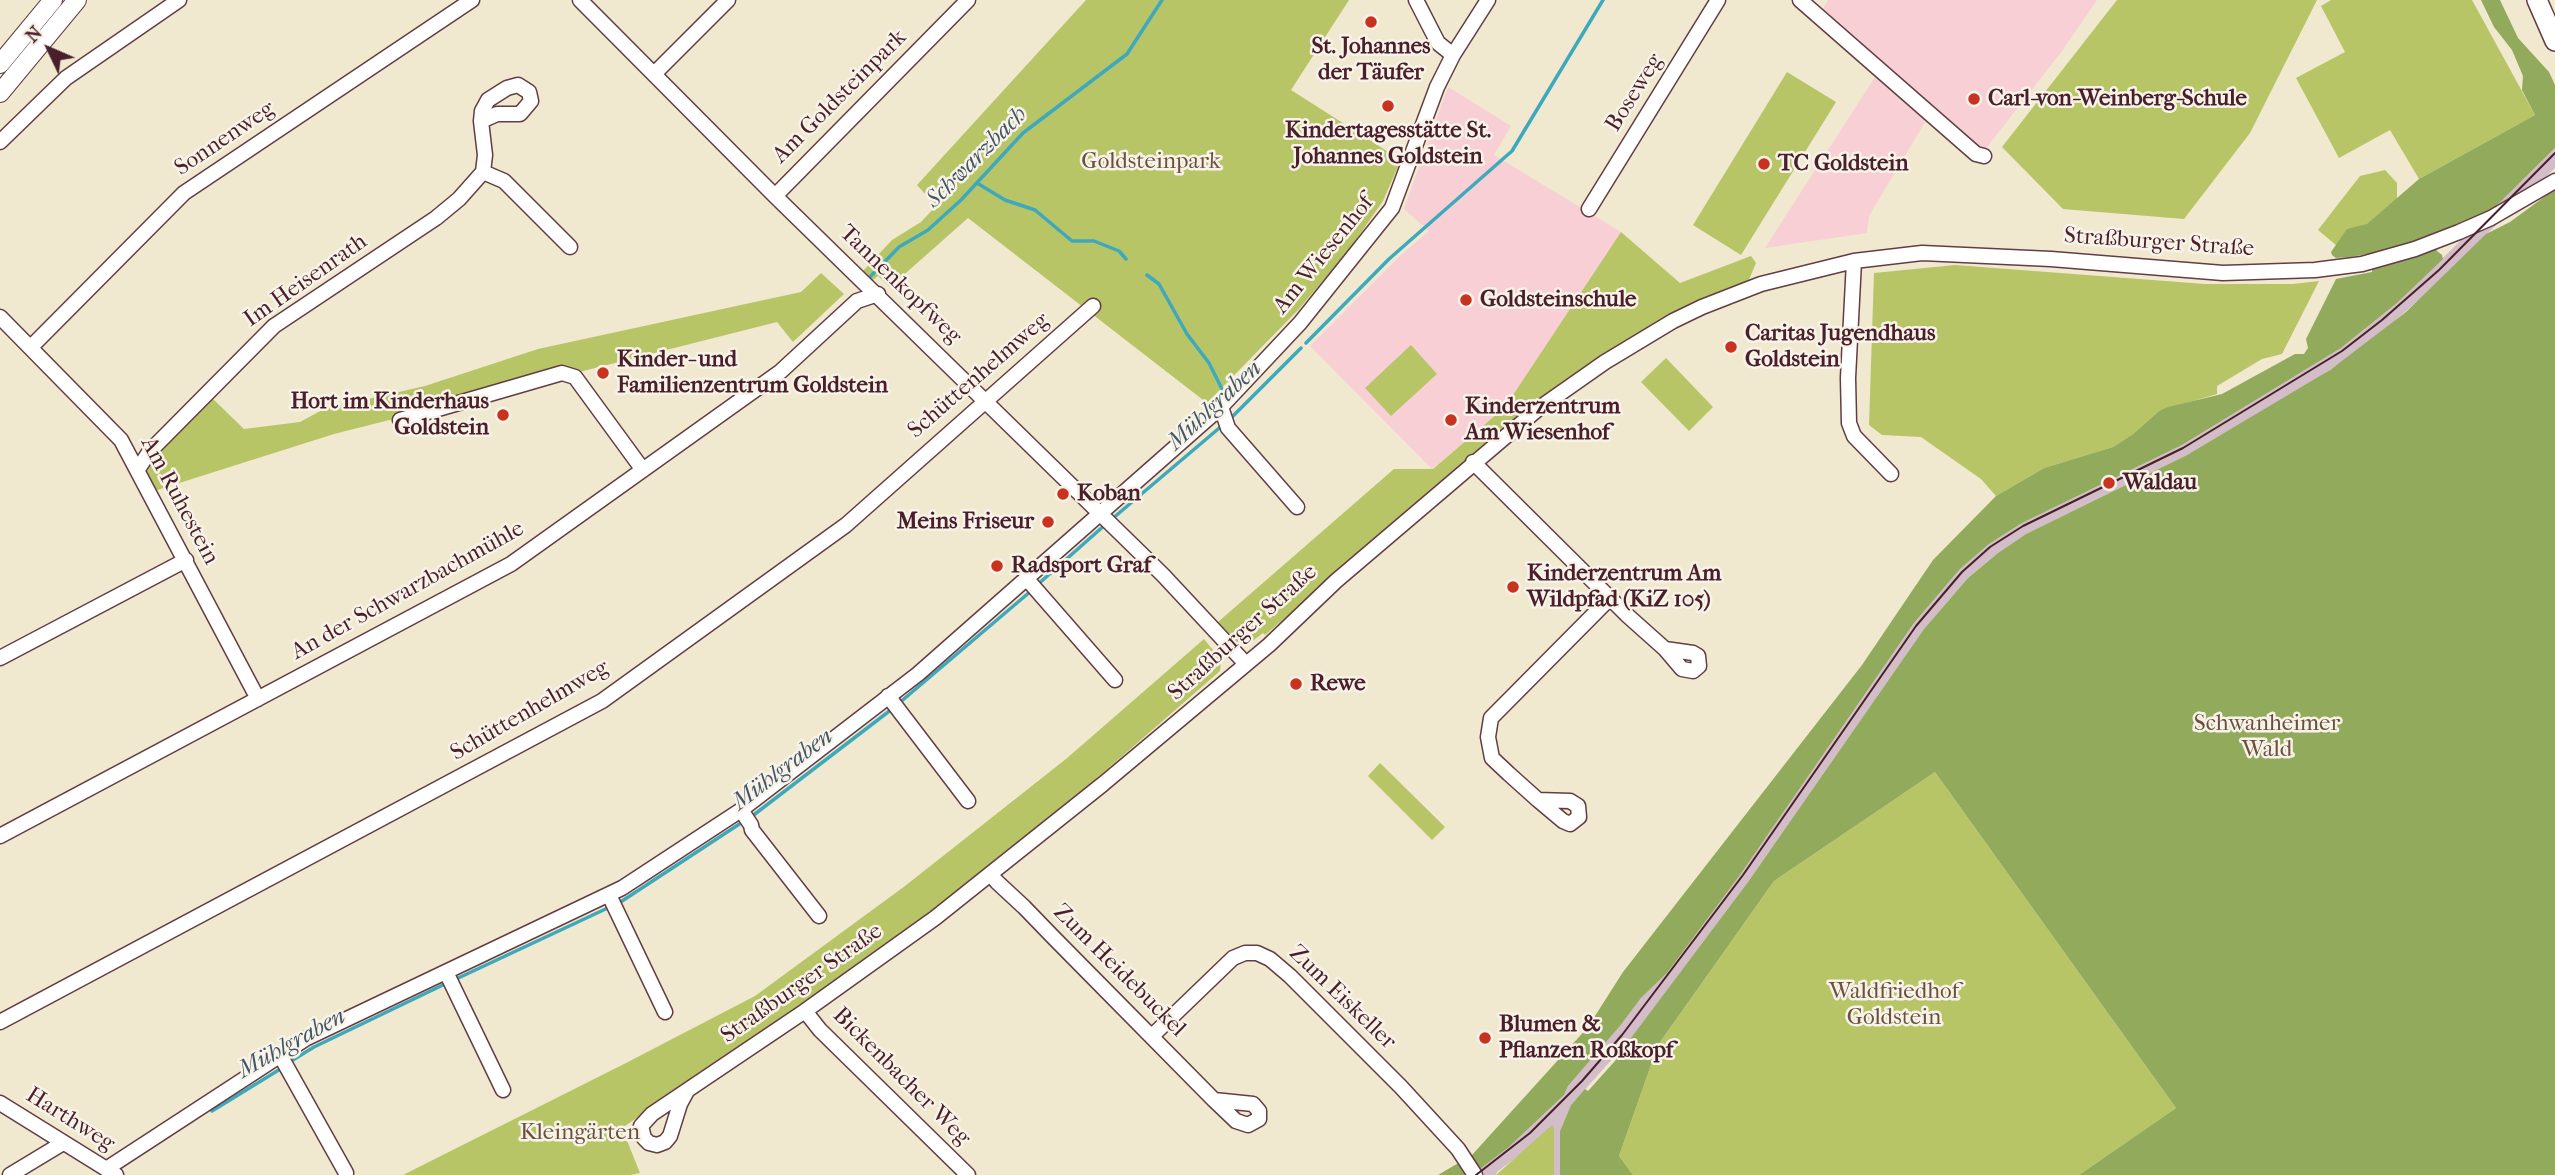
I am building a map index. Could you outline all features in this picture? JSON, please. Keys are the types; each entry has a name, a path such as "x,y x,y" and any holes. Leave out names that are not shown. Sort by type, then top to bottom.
{"highway":[{"path":"2537,0 2555,41"}],"main road":[{"path":"0,64 53,0"},
{"path":"0,93 77,0"}],"street":[{"path":"0,142 66,78 179,0"},
{"name":"Sonnenweg","path":"31,347 184,193 472,0"},
{"name":"Tannenkopfweg","path":"580,0 775,196 1163,575 1246,664"},
{"path":"654,74 728,0"},
{"name":"Am Goldsteinpark","path":"775,196 968,0"},
{"path":"1416,0 1438,43 1453,55"},
{"name":"Am Wiesenhof","path":"111,1172 284,1062 307,1038 450,980 612,902 745,816 893,702 918,674 1031,585 1098,514 1221,407 1300,323 1392,208 1437,86 1488,0"},
{"name":"Boseweg","path":"1590,209 1718,0"},
{"path":"1800,0 1976,154 1984,156"},
{"path":"481,121 485,155 483,172 504,181 570,247"},
{"name":"Im Heisenrath","path":"138,469 150,451 274,326 436,218 459,199 483,172"},
{"name":"Straßburger Straße","path":"2532,195 2555,173"},
{"name":"Straßburger Straße","path":"687,1091 805,1011 991,875 1288,629 1336,581 1473,462 1570,386 1673,321 1761,284 1854,261 1944,252 2203,272 2331,268 2362,264 2416,249 2484,221 2555,181"},
{"path":"1854,261 1848,378 1849,423 1854,436 1891,474"},
{"name":"An der Schwarzbachmühle","path":"0,836 511,564 780,372 857,301 878,294"},
{"name":"Schüttenhelmweg","path":"0,1022 595,705 846,524 1093,306"},
{"name":"Am Ruhestein","path":"0,317 121,440 258,699"},
{"path":"400,420 562,373 575,377 643,470"},
{"path":"1221,407 1228,428 1297,507"},
{"path":"1473,462 1665,649"},
{"path":"0,658 186,560"},
{"path":"1031,585 1115,680"},
{"path":"1538,800 1492,758 1488,737 1491,718 1610,598"},
{"path":"893,702 968,801"},
{"path":"745,816 752,830 819,916"},
{"name":"Zum Heidebuckel","path":"991,875 1214,1100"},
{"path":"612,902 665,1012"},
{"name":"Zum Eiskeller","path":"1152,1036 1233,958 1245,953 1257,953 1270,959 1290,976 1410,1096 1458,1149 1475,1175"},
{"path":"450,980 503,1090"},
{"name":"Bickenbacher Weg","path":"805,1011 820,1030 968,1175"},
{"path":"284,1062 346,1173"},
{"name":"Harthweg","path":"0,1103 111,1172"},
{"path":"10,1175 63,1143"}],"shaded area":[{"name":"Carl-von-Weinberg-Schule","path":"1828,0 2097,0 2062,51 1987,147 1979,148 1823,9"},
{"path":"1877,74 1927,119 1869,216 1867,233 1765,248"},
{"name":"Goldsteinschule","path":"1448,87 1511,126 1494,155 1621,232 1505,407 1432,469 1310,346 1401,255 1429,231 1404,209"},
{"path":"2555,148 2555,168 2423,296 2348,357 2315,380 2187,455 2026,534 1968,578 1924,629 1748,882 1633,1036 1571,1105 1560,1131 1560,1175 1554,1175 1554,1128 1496,1175 1472,1175 1509,1147 1564,1095 1568,1086 1641,998 1667,973 1740,875 1914,623 1960,569 1989,544 2022,523 2182,445 2341,348 2397,303"}],"green space":[{"name":"Goldsteinpark","path":"1086,0 1349,0 1291,90 1401,160 1383,201 1346,254 1298,310 1207,403 968,218 890,287 878,276 873,280 863,271 892,240 921,222 936,206 917,185"},
{"path":"2117,0 2317,0 2250,133 2184,219 2063,209 2002,147"},
{"path":"2331,0 2472,0 2535,115 2419,179 2390,130 2339,158 2296,78 2345,52 2321,6"},
{"path":"2481,0 2500,0 2518,38 2549,72 2555,85 2555,148 2494,208 2431,235 2443,259 2397,303 2341,348 2182,445 2022,523 1989,544 1960,569 1914,623 1740,875 1667,973 1641,998 1568,1086 1564,1095 1509,1147 1472,1175 1438,1175 1472,1155 1588,1027 1623,972 1862,665 1933,560 1996,496 2044,468 2113,447 2159,411 2222,394 2295,354 2304,354 2308,348 2306,339 2336,279 2372,272 2373,253 2336,258 2332,255 2331,252 2347,229 2367,224 2419,179 2535,115 2522,90 2523,76 2512,50 2494,27"},
{"name":"TC Goldstein","path":"1787,72 1836,102 1741,255 1693,225"},
{"path":"2385,170 2397,183 2397,206 2343,251 2318,230 2360,176"},
{"name":"Schwanheimer Wald","path":"2555,189 2555,1175 2079,1175 2176,1108 1935,772 1774,881 1658,1045 1619,1156 1633,1175 1560,1175 1560,1131 1571,1105 1585,1089 1588,1091 1623,1052 1748,882 1924,629 1968,578 2026,534 2187,455 2330,370 2406,312 2486,234 2510,222"},
{"path":"1621,232 1680,283 1751,256 1756,263 1748,282 1655,324 1607,352 1561,384 1534,404 1265,635 1263,633 1246,646 1238,643 1218,622 1394,469 1433,469 1505,407"},
{"path":"1955,265 2205,284 2293,284 2319,281 2282,354 2262,359 2217,386 2217,394 2159,411 2113,447 2044,468 1996,496 1981,479 1921,437 1882,435 1869,425 1874,273"},
{"path":"821,273 844,294 793,342 777,322 334,434 154,491 144,472 213,399 244,429 300,422 324,409 425,386 538,349 801,292"},
{"path":"1411,345 1437,374 1391,416 1365,388"},
{"path":"1666,358 1713,407 1689,431 1641,382"},
{"name":"Kleingärten","path":"1204,639 1221,660 1220,671 1027,839 931,913 622,1128 640,1173 403,1175 755,996 905,886 1066,759"},
{"path":"1380,763 1445,827 1432,840 1368,776"},
{"name":"Waldfriedhof Goldstein","path":"1935,772 2176,1108 2079,1175 1633,1175 1619,1156 1658,1045 1774,881"},
{"path":"1552,1125 1554,1175 1496,1175"}],"waterway":[{"name":"Schwarzbach","path":"869,278 899,247 928,230 961,200 1023,133 1127,54 1162,0"},
{"name":"Mühlgraben","path":"1306,343 1389,259 1512,151 1603,0"},
{"path":"977,183 1005,200 1035,210 1072,241 1094,241 1119,251 1126,259"},
{"path":"1147,275 1159,284 1187,334 1209,363 1222,389"},
{"name":"Mühlgraben","path":"1230,419 1301,348"},
{"name":"Mühlgraben","path":"1112,519 1224,424"},
{"name":"Mühlgraben","path":"1036,586 1106,524"},
{"name":"Mühlgraben","path":"898,704 1031,591"},
{"name":"Mühlgraben","path":"751,817 892,709"},
{"name":"Mühlgraben","path":"619,903 744,821"},
{"name":"Mühlgraben","path":"454,980 612,906"},
{"name":"Mühlgraben","path":"288,1063 314,1047 447,983"},
{"name":"Mühlgraben","path":"212,1111 282,1068"}],"tram line":[{"path":"1476,1175 1530,1133 1582,1081 1622,1035 1743,875 1916,626 1962,572 1990,547 2023,526 2183,448 2342,351 2439,270 2555,153"}],"place":[{"name":"St. Johannes der Täufer","path":"1371,22"},
{"name":"Carl-von-Weinberg-Schule","path":"1974,99"},
{"name":"Kindertagesstätte St. Johannes Goldstein","path":"1388,106"},
{"name":"TC Goldstein","path":"1764,164"},
{"name":"Goldsteinschule","path":"1466,300"},
{"name":"Caritas Jugendhaus Goldstein","path":"1731,347"},
{"name":"Kinder- und Familienzentrum Goldstein","path":"603,373"},
{"name":"Hort im Kinderhaus Goldstein","path":"503,415"},
{"name":"Kinderzentrum Am Wiesenhof","path":"1451,420"},
{"name":"Waldau","path":"2109,483"},
{"name":"Koban","path":"1063,494"},
{"name":"Meins Friseur","path":"1048,522"},
{"name":"Radsport Graf","path":"997,566"},
{"name":"Kinderzentrum Am Wildpfad (KiZ 105)","path":"1513,587"},
{"name":"Rewe","path":"1296,684"},
{"name":"Blumen & Pflanzen Roßkopf","path":"1485,1038"}]}
